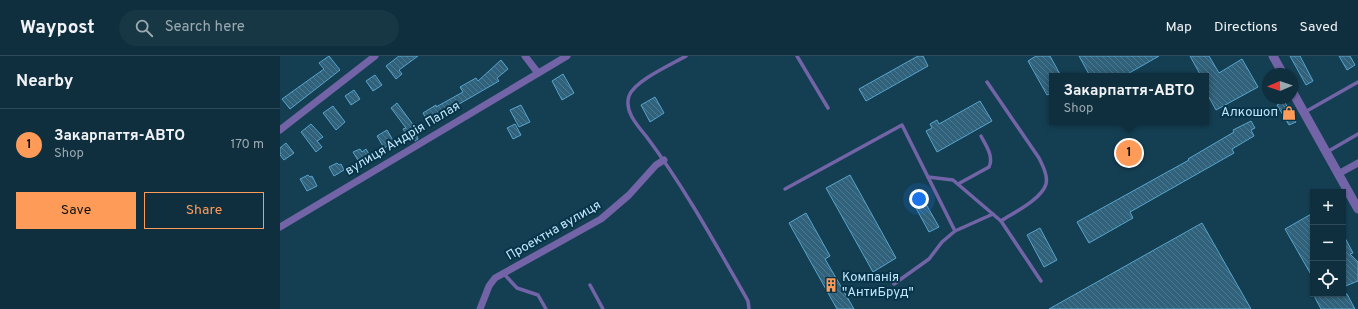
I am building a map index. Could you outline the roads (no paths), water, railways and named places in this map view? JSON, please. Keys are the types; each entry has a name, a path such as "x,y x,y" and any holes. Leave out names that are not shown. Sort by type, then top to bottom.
{"street":[{"path":"280,130 375,56"},
{"path":"525,56 538,72"},
{"name":"вулиця Андрія Палая","path":"280,227 567,56"},
{"path":"1273,56 1280,68"},
{"path":"1298,102 1358,209"},
{"name":"Проектна вулиця","path":"480,309 491,281 601,219 630,195 656,165 664,160"},
{"path":"1338,174 1358,163"}],"lane":[{"path":"686,56 640,83 632,90 629,96 630,113 636,124 677,178 748,301 749,309"},
{"path":"797,56 828,108"},
{"path":"987,82 1039,158 1045,172 1046,184 1040,195 1001,221"},
{"path":"1304,112 1358,82"},
{"path":"785,189 902,125 955,232"},
{"path":"1326,152 1358,134"},
{"path":"958,184 989,167 991,156 981,136"},
{"path":"928,177 948,179 958,184 1001,221 1041,281"},
{"path":"894,284 929,259 942,242 955,232 993,214"},
{"path":"504,274 517,288 538,294 546,309"},
{"path":"590,285 603,309"}],"place":[{"name":"Алкошоп","path":"1289,113"},
{"name":"Закарпаття-АВТО","path":"1129,153"},
{"name":"Компанія \"АнтиБруд\"","path":"831,285"}]}
